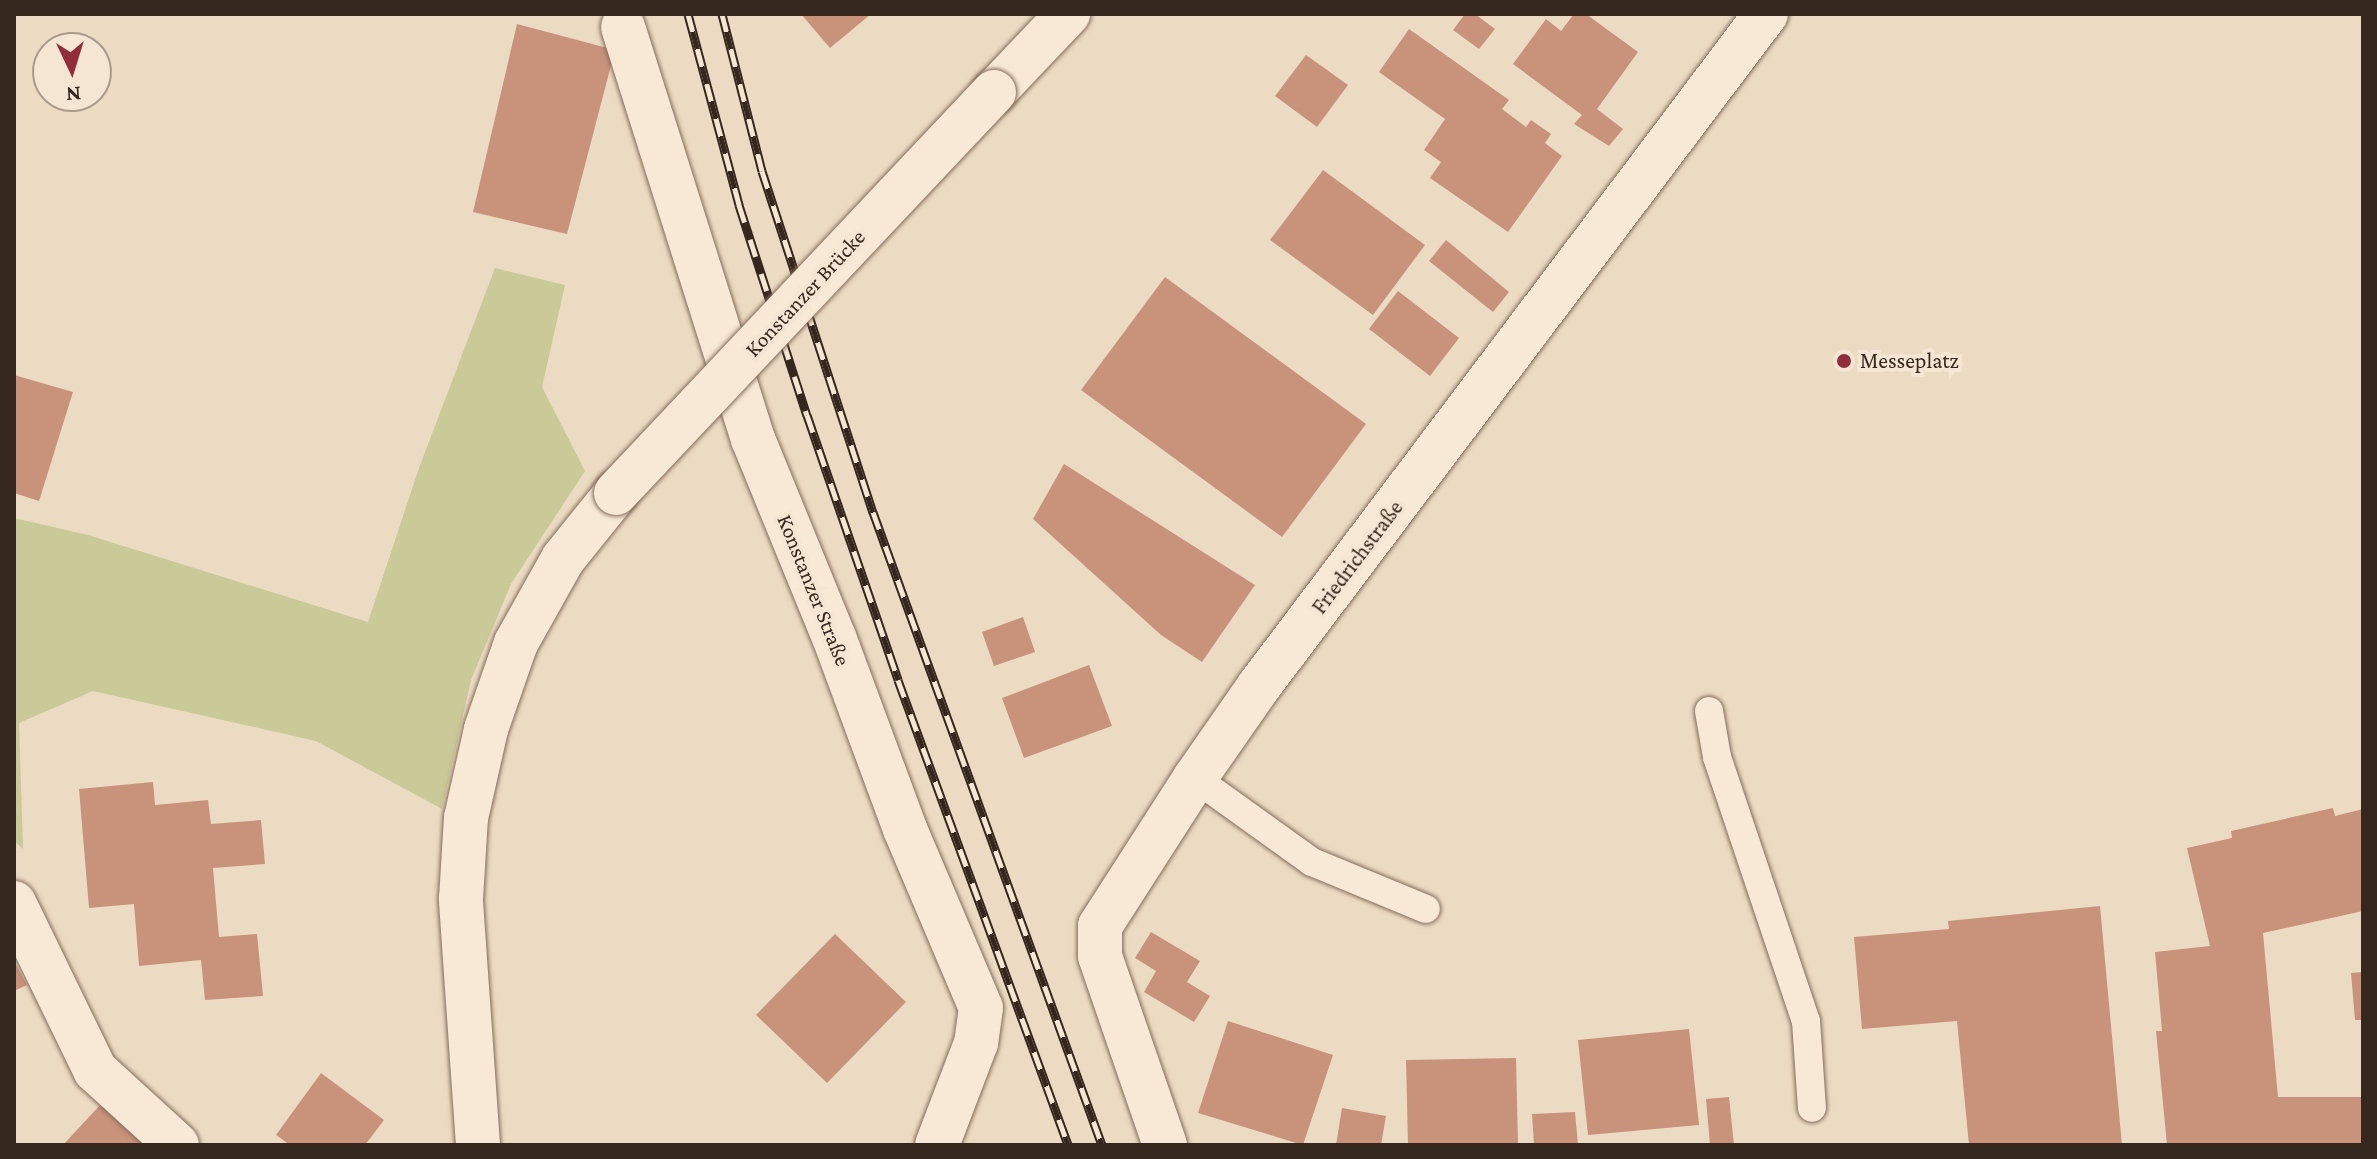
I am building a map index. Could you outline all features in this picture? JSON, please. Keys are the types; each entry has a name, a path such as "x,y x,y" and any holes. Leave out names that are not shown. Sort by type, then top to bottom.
{"street":[{"name":"Konstanzer Brücke","path":"478,1145 461,899 466,818 486,729 516,643 563,559 616,493 1068,14"},
{"name":"Friedrichstraße","path":"1165,1145 1100,956 1100,926 1195,778 1269,673 1766,14"},
{"name":"Konstanzer Straße","path":"623,27 753,439 834,637 905,829 981,1008 976,1043 937,1145"},
{"path":"14,903 95,1070 177,1145"}],"lane":[{"path":"1709,711 1717,757 1806,1021 1812,1108"},
{"path":"1195,778 1312,862 1426,909"}],"shaded area":[{"path":"495,268 565,285 542,387 585,471 511,584 471,680 442,809 316,741 93,691 19,723 23,849 14,841 14,518 88,535 368,622 419,468"}],"building":[{"path":"801,14 871,14 830,48"},
{"path":"1465,14 1475,14 1495,29 1479,49 1453,30"},
{"path":"1574,14 1586,14 1638,52 1597,109 1623,129 1609,146 1574,124 1582,115 1513,64 1546,19 1561,31"},
{"path":"517,24 615,50 567,234 473,212"},
{"path":"1409,29 1509,100 1502,109 1526,127 1531,120 1551,134 1545,143 1562,156 1508,232 1430,178 1441,162 1424,150 1445,119 1379,72"},
{"path":"1306,55 1348,85 1317,127 1275,96"},
{"path":"1323,170 1425,245 1373,315 1270,240"},
{"path":"1446,240 1509,292 1493,312 1429,261"},
{"path":"1165,277 1366,424 1282,537 1081,390"},
{"path":"1398,291 1459,338 1430,376 1369,329"},
{"path":"14,375 73,392 39,501 14,493"},
{"path":"1064,464 1255,585 1202,662 1161,635 1033,519"},
{"path":"1023,617 1035,652 994,666 982,632"},
{"path":"1089,665 1112,726 1024,758 1002,698"},
{"path":"153,782 155,805 208,800 211,824 261,820 265,864 213,868 219,937 257,934 263,996 205,1000 201,960 139,966 134,904 89,908 79,789"},
{"path":"2333,808 2335,816 2363,809 2363,911 2263,933 2278,1097 2363,1097 2363,1145 2167,1145 2156,1031 2162,1031 2155,952 2210,946 2187,848 2232,838 2231,831"},
{"path":"2100,906 2122,1145 1969,1145 1957,1021 1862,1029 1854,937 1949,929 1948,921"},
{"path":"1151,932 1200,961 1187,982 1210,996 1194,1022 1144,992 1156,971 1135,958"},
{"path":"835,934 906,1002 827,1083 756,1015"},
{"path":"14,961 27,985 14,991"},
{"path":"2363,972 2363,1020 2355,1020 2351,973"},
{"path":"1228,1021 1333,1055 1303,1145 1198,1113"},
{"path":"1689,1029 1699,1125 1588,1135 1578,1040"},
{"path":"1516,1058 1518,1145 1408,1145 1406,1060"},
{"path":"321,1073 384,1120 365,1145 290,1145 276,1135"},
{"path":"1729,1097 1734,1145 1710,1145 1706,1099"},
{"path":"101,1104 146,1145 63,1145"},
{"path":"1342,1108 1386,1116 1381,1145 1336,1145"},
{"path":"1575,1112 1578,1145 1534,1145 1532,1114"}],"railway":[{"path":"688,14 739,205 807,415 898,680 1068,1145"},
{"path":"722,14 762,171 873,512 1102,1145"}],"place":[{"name":"Messeplatz","path":"1844,361"}]}
